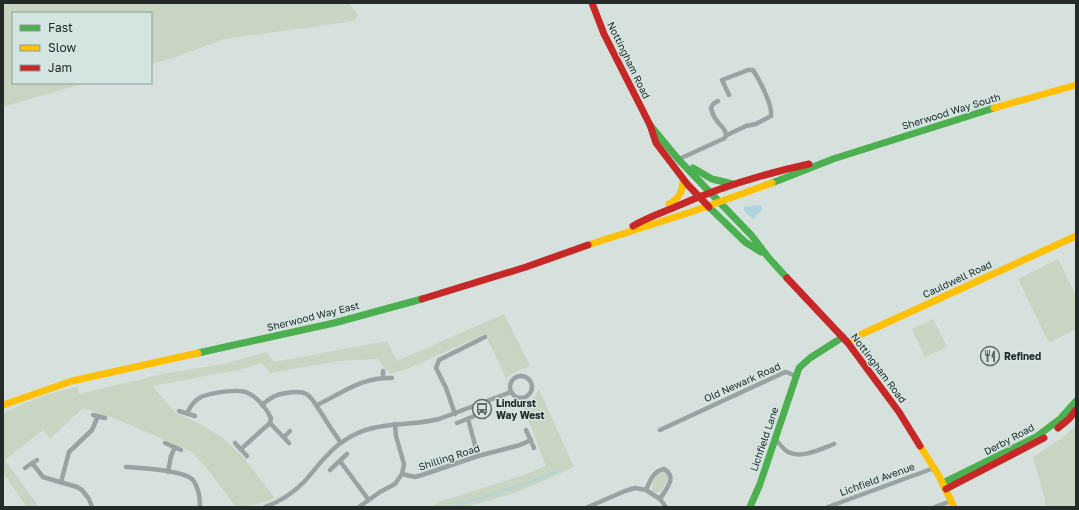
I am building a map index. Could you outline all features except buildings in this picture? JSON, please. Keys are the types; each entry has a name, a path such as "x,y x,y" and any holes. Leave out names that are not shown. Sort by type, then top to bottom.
{"main road":[{"name":"Nottingham Road","path":"592,3 604,34 650,125 656,143 671,165 684,180 709,199 752,236 768,257 846,340 899,412 934,468 953,504"},
{"name":"Sherwood Way South","path":"709,199 784,179 833,159 970,115 1076,85"},
{"name":"Nottingham Road","path":"650,125 745,242 768,257"},
{"path":"678,158 703,175 712,179 733,184"},
{"name":"Sherwood Way South","path":"709,199 733,184 768,173 833,159"},
{"path":"652,216 662,207 677,199 681,195 684,180"},
{"path":"652,216 665,215 709,199"},
{"name":"Sherwood Way East","path":"3,405 72,381 334,323 436,295 526,267 624,232 659,222 709,199"},
{"name":"Sherwood Way East","path":"624,232 652,216"},
{"name":"Cauldwell Road","path":"846,340 1076,236"},
{"name":"Old Newark Road","path":"796,376 799,368 805,362 846,340"},
{"name":"Lichfield Lane","path":"750,507 760,484 796,376"},
{"name":"Derby Road","path":"944,486 1036,437 1060,419 1076,401"},
{"name":"Derby Road","path":"944,486 1034,444 1058,428 1069,419 1076,410"}],"street":[{"path":"671,165 678,158 771,116 772,110 755,72 751,69 722,80 729,95"},
{"path":"718,101 713,104 711,108 717,122 725,130 727,135"},
{"path":"455,414 446,388 436,368 439,360 485,337"},
{"path":"383,371 383,378"},
{"name":"Old Newark Road","path":"660,430 783,373 786,372 796,376"},
{"path":"517,377 525,377 532,383 532,392 525,398 517,398 511,392 511,383 517,377"},
{"path":"317,405 351,387 371,380 392,378"},
{"path":"187,413 189,408 201,397 236,390 250,394 262,405 272,418 270,423 241,449"},
{"path":"262,405 269,398 277,394 302,392 317,405 320,412 341,443"},
{"path":"265,507 275,503 296,489 303,483 320,462 341,443 359,433 370,428 431,421 455,414 511,392"},
{"path":"179,410 195,416"},
{"path":"457,423 477,415"},
{"path":"61,482 69,452 92,430 95,416 105,418"},
{"path":"468,419 478,456"},
{"path":"270,423 289,443"},
{"path":"359,507 368,499 395,484 402,474 404,464 395,424"},
{"path":"284,436 290,430"},
{"path":"526,430 534,448"},
{"path":"775,439 787,451 796,455 809,453 834,444"},
{"name":"Shilling Road","path":"402,474 414,477 422,475 531,440"},
{"path":"165,443 181,450"},
{"path":"235,443 247,456"},
{"path":"168,472 171,456 175,447"},
{"path":"330,470 347,454"},
{"path":"25,468 37,460"},
{"path":"340,461 368,499"},
{"path":"32,463 43,476 82,490 89,499 92,507"},
{"path":"126,467 184,474 193,480 198,490 200,507"},
{"name":"Lichfield Avenue","path":"828,507 934,468"},
{"path":"646,490 655,473 660,469 669,471 671,481 660,499"},
{"path":"588,507 635,488 646,490 660,499 666,507"},
{"path":"935,507 953,504"}],"green space":[{"path":"3,3 348,3 358,14 355,20 348,22 224,39 173,58 152,64 152,12 12,12 12,84 82,84 3,107"},
{"path":"1058,259 1076,296 1076,329 1049,343 1018,279"},
{"path":"504,314 530,366 515,372 506,378 485,334 407,369 390,374 378,359 338,361 270,373 262,363 239,370 152,386 176,413 202,425 222,437 242,456 275,498 261,503 236,507 209,471 192,452 121,421 83,408 50,439 43,430 5,460 39,507 27,507 3,473 3,413 30,401 77,387 79,394 163,374 224,364 266,352 274,362 387,341 397,361"},
{"path":"933,319 947,347 925,357 912,329"},
{"path":"539,389 574,467 515,493 466,507 430,507 439,502 521,476 546,466 522,404 530,401"},
{"path":"1076,425 1076,507 1045,507 1045,499 1033,457 1061,439"},
{"path":"662,471 665,471 669,479 660,492 656,493 652,490 652,485 656,477"}],"water":[{"path":"761,205 763,209 753,219 744,211 744,207"}],"waterway":[{"path":"453,507 530,482 560,470"}],"traffic: fast":[{"path":"772,183 833,159 994,108"},
{"path":"650,125 678,159 752,236 787,278"},
{"path":"693,168 712,179 733,184"},
{"path":"709,207 745,242 761,252"},
{"path":"198,353 334,323 422,299"},
{"path":"750,507 760,484 799,368 810,358 843,337"},
{"path":"943,483 1036,437 1060,419 1076,401"}],"traffic: slow":[{"path":"994,108 1076,85"},
{"path":"669,204 680,194 683,180"},
{"path":"588,245 694,211 772,183"},
{"path":"848,343 862,334 1076,236"},
{"path":"3,405 72,381 198,353"},
{"path":"920,446 939,476 954,507"}],"traffic: jam":[{"path":"592,3 604,34 650,125 656,143 688,185 709,207"},
{"path":"633,226 643,220 724,188 775,172 809,164"},
{"path":"422,299 526,267 588,245"},
{"path":"787,278 848,343 899,412 920,446"},
{"path":"1058,428 1069,419 1076,410"},
{"path":"946,489 1044,438"}],"place":[{"name":"Refined","path":"990,356"},
{"name":"Lindurst Way West","path":"482,409"}]}
